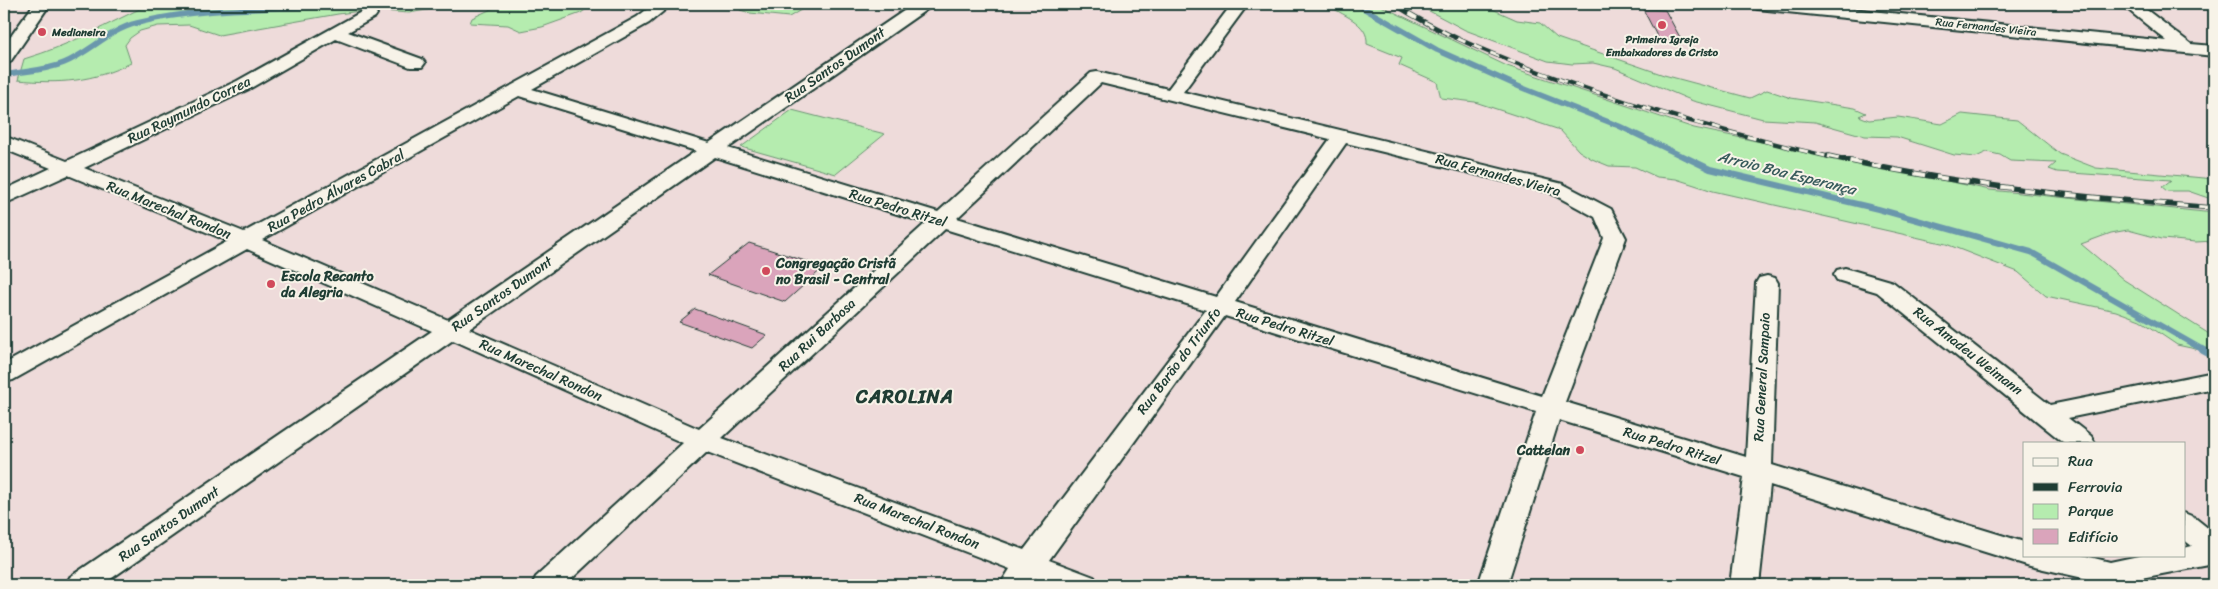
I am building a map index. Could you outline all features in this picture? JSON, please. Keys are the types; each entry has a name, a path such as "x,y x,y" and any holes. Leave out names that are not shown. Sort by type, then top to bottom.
{"street":[{"path":"4,58 42,4"},
{"name":"Rua Pedro Alvares Cabral","path":"4,374 643,20 664,4"},
{"name":"Rua Santos Dumont","path":"80,585 924,4"},
{"path":"1172,95 1240,4"},
{"name":"Rua Fernandes Vieira","path":"1758,4 2214,51"},
{"path":"1921,4 1940,23"},
{"path":"2129,4 2187,48"},
{"name":"Rua Raymundo Correa","path":"4,198 243,85 369,14"},
{"path":"335,33 416,62"},
{"name":"Rua Rui Barbosa","path":"546,585 1097,77 1172,95"},
{"name":"Rua Pedro Ritzel","path":"517,90 2023,553"},
{"name":"Rua Fernandes Vieira","path":"1172,95 1556,188 1604,213 1615,238 1550,408 1492,585"},
{"name":"Rua Barão do Triunfo","path":"1021,574 1220,307 1342,135"},
{"name":"Rua Marechal Rondon","path":"4,142 247,241 703,441 1021,574 1084,585"},
{"name":"Rua Amadeu Weimann","path":"1845,275 1885,287 2081,442"},
{"name":"Rua General Sampaio","path":"1744,585 1758,472 1767,283"},
{"path":"2046,414 2214,380"},
{"path":"2186,526 2214,548"},
{"path":"2034,556 2110,573 2214,553"}],"green space":[{"path":"150,4 460,4 409,13 368,10 219,35 189,25 158,26 140,31 130,38 125,45 131,63 117,69 76,80 48,82 18,80 24,59 73,41"},
{"path":"498,4 593,4 581,13 542,27 521,31 508,25 470,23 472,18 500,5"},
{"path":"737,4 811,4 789,17 750,13 740,10"},
{"path":"1327,4 1377,4 1507,66 1694,128 1990,190 2214,213 2214,241 2196,242 2162,239 2128,230 2111,233 2081,244 2124,280 2214,337 2214,353 2177,345 2140,320 2116,311 2046,296 2018,272 1946,244 1713,191 1676,179 1657,177 1635,167 1609,166 1579,151 1560,130 1475,102 1441,98 1437,82 1399,65 1402,58 1367,44 1366,36 1359,25"},
{"path":"1416,4 1481,4 1517,20 1540,23 1557,38 1664,75 1750,98 1767,90 1791,98 1855,108 1866,113 1859,116 1869,120 1898,117 1942,124 1962,114 2017,120 2060,154 2096,168 2214,179 2214,200 2188,191 2167,191 2162,187 2171,180 2057,172 2049,169 2056,163 2010,161 2000,155 1987,152 1976,157 1954,155 1897,137 1865,136 1815,122 1763,119 1693,101 1615,68 1593,63 1572,64 1548,61 1465,30"},
{"path":"792,110 885,134 836,174 741,147"}],"building":[{"name":"Primeira Igreja Embaixadores de Cristo","path":"1643,9 1665,10 1682,41 1659,40"},
{"name":"Congregação Cristã no Brasil - Central","path":"749,243 824,267 785,302 708,275"},
{"path":"695,309 767,335 752,348 679,322"}],"waterway":[{"path":"4,75 57,66 127,26 164,17 248,9 360,4"},
{"name":"Arroio Boa Esperança","path":"1356,4 1437,50 1520,87 1619,126 1686,158"},
{"name":"Arroio Boa Esperança","path":"1683,156 1710,169 1878,209 2031,252 2205,351"},
{"name":"Arroio Boa Esperança","path":"2203,350 2214,356"}],"railway":[{"path":"1394,4 1411,15 1466,42 1578,86 1686,120 1834,158"},
{"path":"1828,156 1972,183 2117,200 2214,208"}],"place":[{"name":"Primeira Igreja Embaixadores de Cristo","path":"1662,25"},
{"name":"Medianeira","path":"42,32"},
{"name":"Congregação Cristã no Brasil - Central","path":"766,271"},
{"name":"Escola Recanto da Alegria","path":"271,284"},
{"name":"Cattelan","path":"1580,450"}],"district":[{"name":"CAROLINA","path":"905,396"}]}
